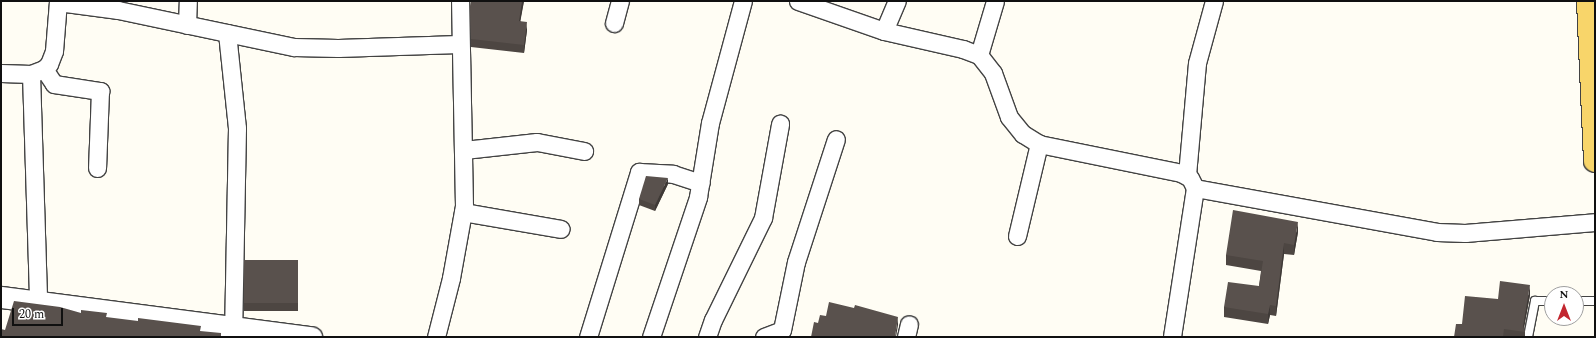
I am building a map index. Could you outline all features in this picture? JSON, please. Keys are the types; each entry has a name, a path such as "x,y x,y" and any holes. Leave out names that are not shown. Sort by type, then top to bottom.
{"main road":[{"path":"1588,1 1595,161"}],"street":[{"path":"187,25 188,1"},
{"path":"436,337 451,278 463,212 464,150 459,44 460,1"},
{"path":"614,23 620,1"},
{"path":"652,337 701,183 710,123 743,1"},
{"path":"798,1 826,5 884,31 963,49 979,55 993,73 1009,117 1023,134 1039,144 1191,182 1437,232 1465,233 1595,222"},
{"path":"884,31 897,1"},
{"path":"979,55 995,1"},
{"path":"1172,337 1191,182 1197,63 1214,1"},
{"path":"1,73 37,71 49,64 54,51 58,2 118,10 294,47 338,48 459,44"},
{"path":"227,33 237,128 233,328"},
{"path":"37,71 54,84 100,91 96,168"},
{"path":"37,71 38,300"},
{"path":"707,337 713,320 763,218 780,124"},
{"path":"764,337 782,330 796,262 836,140"},
{"path":"464,150 537,142 584,151"},
{"path":"1017,236 1039,144"},
{"path":"588,337 639,172 673,174 701,183"},
{"path":"463,212 561,229"},
{"path":"1,297 38,300 233,328 311,337"}],"lane":[{"path":"1528,337 1535,301 1544,301"},
{"path":"1584,301 1595,301"}],"building":[{"path":"471,1 522,1 519,21 527,22 524,45 471,39"},
{"path":"646,176 668,178 655,205 639,199"},
{"path":"1233,210 1298,222 1294,245 1284,243 1276,306 1270,305 1268,314 1224,307 1228,282 1259,286 1263,261 1226,255"},
{"path":"244,260 298,260 298,303 244,303"},
{"path":"1500,281 1530,285 1523,326 1525,332 1504,329 1503,337 1454,337 1456,324 1462,324 1465,296 1498,299"},
{"path":"14,301 60,307 81,313 81,310 107,313 106,317 138,321 138,318 201,326 200,331 221,333 221,337 1,337 1,329 5,330"},
{"path":"829,302 854,308 855,305 898,317 895,337 811,337 814,322 818,323 820,315 826,316"}]}
